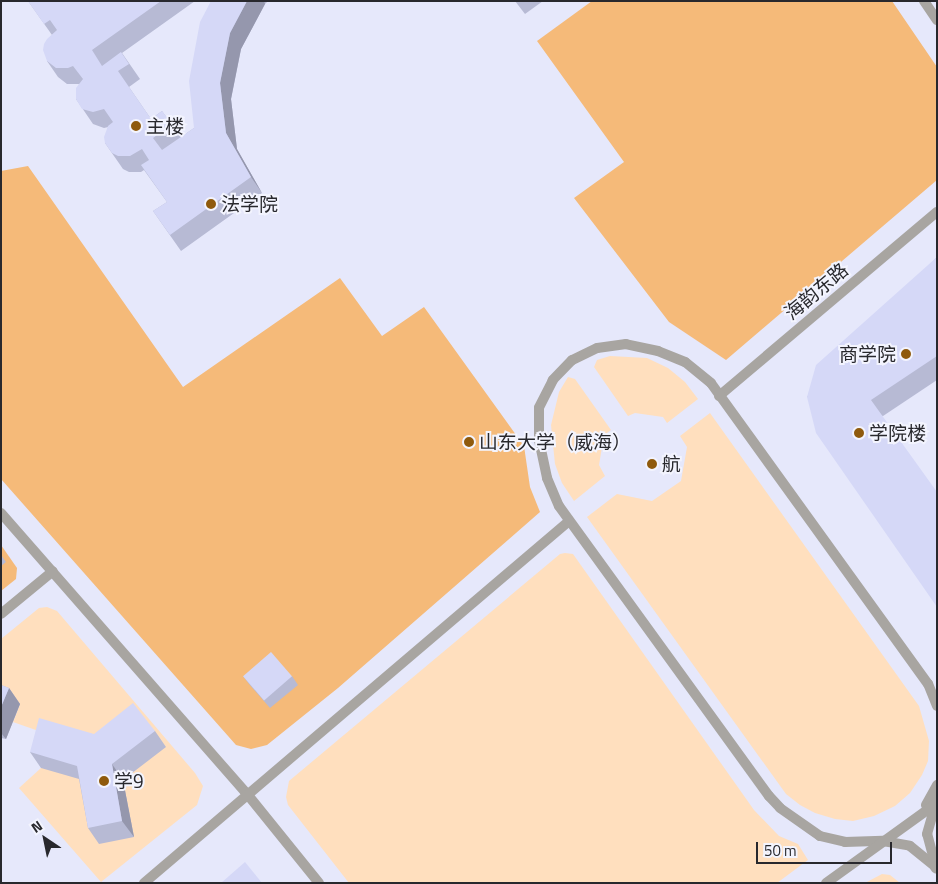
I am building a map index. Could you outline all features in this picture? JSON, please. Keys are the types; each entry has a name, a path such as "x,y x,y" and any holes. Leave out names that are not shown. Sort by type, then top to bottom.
{"lane":[{"path":"924,1 937,20"},
{"name":"海韵东路","path":"719,396 937,212"},
{"path":"936,868 910,846 883,842 846,842 820,836 780,808 769,796 559,506 546,478 539,440 539,408 553,380 572,360 597,348 626,344 658,351 685,362 711,383 928,684 937,706"},
{"path":"1,513 248,795 319,883"},
{"path":"144,883 569,521"},
{"path":"1,614 52,571"},
{"path":"846,842 879,836 907,824 928,804 937,785"},
{"path":"826,883 936,802"},
{"path":"936,802 927,834 936,868"}],"shaded area":[{"name":"山东大学（威海）","path":"1,1 937,1 937,883 1,883"},
{"path":"592,1 892,1 937,67 937,180 726,360 669,322 574,198 624,162 537,41"},
{"path":"28,166 183,387 340,278 382,336 424,307 524,446 530,487 540,512 338,688 267,745 251,749 236,745 1,479 1,171"},
{"path":"610,356 647,358 668,368 685,382 698,399 667,423 663,417 635,413 628,416 594,367 597,360"},
{"path":"568,377 575,379 611,430 604,435 599,465 605,476 574,501 562,483 555,464 551,425 559,392"},
{"path":"710,413 919,706 929,741 928,761 922,775 910,793 895,806 874,816 853,821 835,819 815,813 800,805 786,794 587,517 617,494 652,501 681,481 687,447 680,436"},
{"path":"1,545 17,568 16,579 1,591"},
{"path":"560,554 573,554 754,810 779,836 798,844 808,860 777,883 349,883 288,805 286,797 289,781"},
{"path":"47,607 57,611 195,773 203,786 197,805 101,882 19,788 41,768 50,735 13,722 20,704 1,696 1,639 39,608"},
{"path":"882,874 890,875 900,883 865,883"}],"building":[{"name":"主楼","path":"28,1 161,1 92,50 102,66 121,52 129,64 118,71 151,119 162,111 172,124 153,138 162,150 194,128 189,81 200,22 211,1 247,1 230,33 220,83 226,133 251,177 170,235 153,211 167,202 141,165 149,160 142,149 130,156 118,156 112,153 105,143 104,137 108,126 113,122 104,109 93,112 82,109 76,99 76,88 83,79 73,66 56,68 47,61 43,50 44,44 57,30 50,20 44,24"},
{"name":"学院楼","path":"937,257 937,356 871,400 937,492 937,607 816,433 807,397 816,365"},
{"path":"271,652 292,676 264,700 243,676"},
{"path":"1,685 9,688 1,707"},
{"name":"学9","path":"133,703 155,731 112,764 122,821 88,828 77,766 30,752 39,718 94,734"},
{"path":"245,862 262,883 221,883"}],"place":[{"name":"主楼","path":"136,126"},
{"name":"法学院","path":"211,204"},
{"name":"商学院","path":"906,354"},
{"name":"学院楼","path":"859,433"},
{"name":"山东大学（威海）","path":"469,442"},
{"name":"航","path":"652,464"},
{"name":"学9","path":"104,781"}]}
